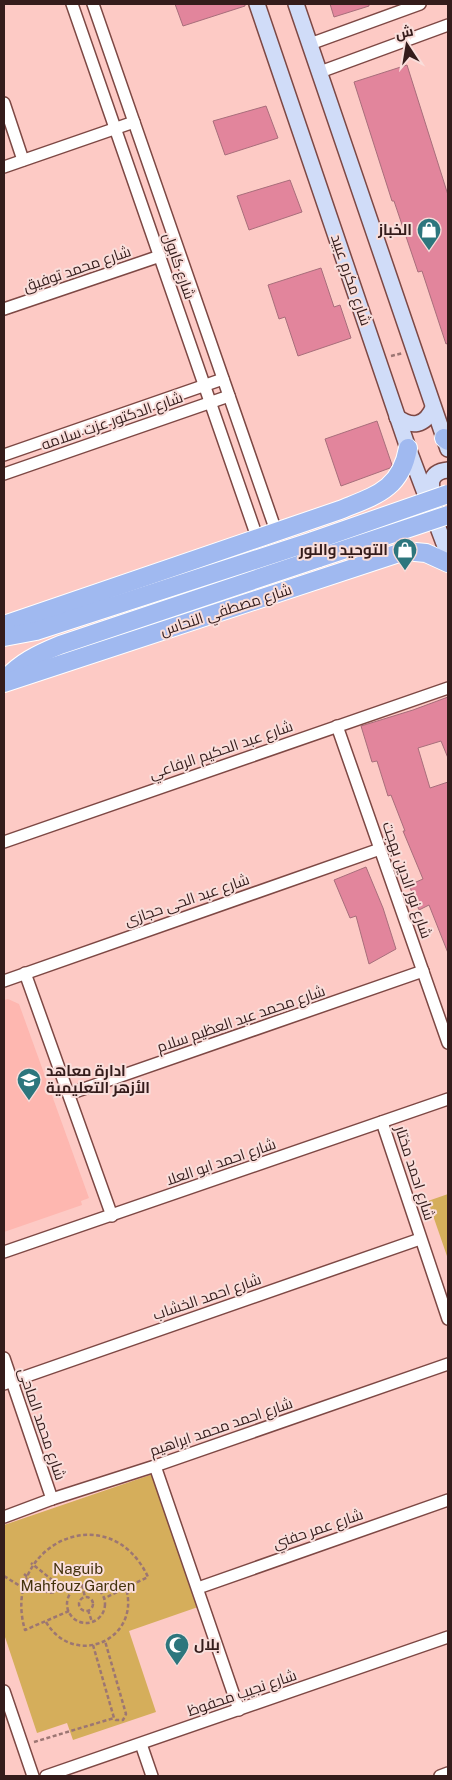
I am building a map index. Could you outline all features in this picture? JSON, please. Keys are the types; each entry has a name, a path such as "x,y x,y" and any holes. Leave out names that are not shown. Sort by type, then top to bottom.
{"main road":[{"path":"4,625 340,510 381,493 400,474 408,448"},
{"path":"4,637 54,625 313,541 448,494"},
{"path":"340,510 355,516 365,529 367,546 360,565"},
{"path":"4,682 14,669 60,645 440,514"},
{"name":"شارع مصطفي النحاس","path":"4,682 405,551 426,553 448,563"}],"street":[{"name":"شارع كابول","path":"72,4 258,537"},
{"name":"شارع كابول","path":"93,4 276,531"},
{"name":"شارع مكرم عبيد","path":"257,4 408,448 440,514 448,554"},
{"path":"296,4 447,443"},
{"path":"310,44 420,4"},
{"path":"320,72 448,25"},
{"path":"4,103 23,160"},
{"path":"4,167 134,122"},
{"name":"شارع محمد توفيق","path":"4,309 160,256"},
{"name":"شارع الدكتور عزت سلامه","path":"4,454 223,379"},
{"name":"شارع الدكتور عزت سلامه","path":"4,474 229,396"},
{"path":"397,417 404,422 413,424 422,422 430,417 434,408"},
{"path":"440,514 436,507 431,486 438,473 448,470"},
{"name":"شارع عبد الحكيم الرفاعي","path":"4,842 448,688"},
{"name":"شارع نور الدين بهجت","path":"337,726 448,1043"},
{"name":"شارع عبد الحى حجازى","path":"4,981 380,849"},
{"name":"شارع محمد عبد العظيم سلام","path":"69,1094 423,971"},
{"path":"25,973 112,1216"},
{"name":"شارع احمد ابو العلا","path":"4,1252 448,1099"},
{"name":"شارع احمد مختار","path":"382,1122 448,1319"},
{"name":"شارع احمد الخشاب","path":"7,1382 420,1239"},
{"name":"شارع محمد الماحى","path":"4,1358 7,1382 52,1499"},
{"name":"شارع احمد محمد ابراهيم","path":"4,1517 448,1364"},
{"path":"155,1466 240,1710"},
{"name":"شارع عمر حفني","path":"198,1588 448,1500"},
{"name":"شارع نجيب محفوظ","path":"46,1776 448,1638"},
{"path":"4,1691 33,1776"},
{"path":"141,1744 152,1776"},
{"path":"440,1776 448,1773"}],"path":[{"path":"378,360 414,349"},
{"path":"69,1611 25,1630 18,1609 20,1586 31,1562 44,1549 64,1538 86,1534 108,1538 119,1543 136,1557 148,1578 105,1598"},
{"path":"24,1574 48,1593 56,1592 56,1584 31,1562"},
{"path":"4,1576 20,1586"},
{"path":"82,1585 85,1597"},
{"path":"82,1585 96,1587 105,1598 106,1604 102,1615 92,1622 76,1619 69,1611 68,1600 72,1591 82,1585"},
{"path":"46,1621 54,1633 65,1641 78,1645 92,1645 105,1641 117,1632 126,1618 128,1603 126,1588"},
{"path":"85,1597 80,1604 83,1609 88,1610"},
{"path":"85,1597 88,1597 93,1602 93,1605 88,1610"},
{"path":"88,1610 92,1622"},
{"path":"23,1746 114,1718 116,1720 123,1720 126,1714 105,1641"},
{"path":"92,1645 114,1718"}],"shaded area":[{"name":"ادارة معاهد الأزهر التعليمية","path":"8,999 19,1004 89,1198 81,1201 82,1205 4,1232 4,1000"}],"green space":[{"path":"448,1194 448,1259 428,1201"},
{"name":"Naguib Mahfouz Garden","path":"153,1474 198,1607 129,1631 156,1712 73,1740 67,1723 37,1733 4,1634 4,1525"}],"building":[{"path":"175,4 245,4 245,6 183,26"},
{"path":"330,4 369,4 369,6 334,17"},
{"path":"407,65 448,195 448,343 446,344 422,271 418,272 394,201 392,201 354,82"},
{"path":"266,106 278,138 225,155 213,121"},
{"path":"290,180 302,212 249,230 237,196"},
{"path":"321,268 334,307 340,305 351,338 298,356 285,317 279,319 268,285"},
{"path":"377,421 392,465 390,468 341,486 325,439"},
{"path":"448,697 448,758 441,741 418,748 430,788 448,782 448,953 429,905 419,910 409,885 423,879 403,831 405,831 391,795 388,796 377,761 372,762 361,726"},
{"path":"366,867 383,908 396,949 369,964 356,916 350,918 334,880"}],"place":[{"name":"الخباز","path":"429,251"},
{"name":"التوحيد والنور","path":"405,571"},
{"name":"ادارة معاهد الأزهر التعليمية","path":"29,1101"},
{"name":"بلال","path":"177,1666"}]}
